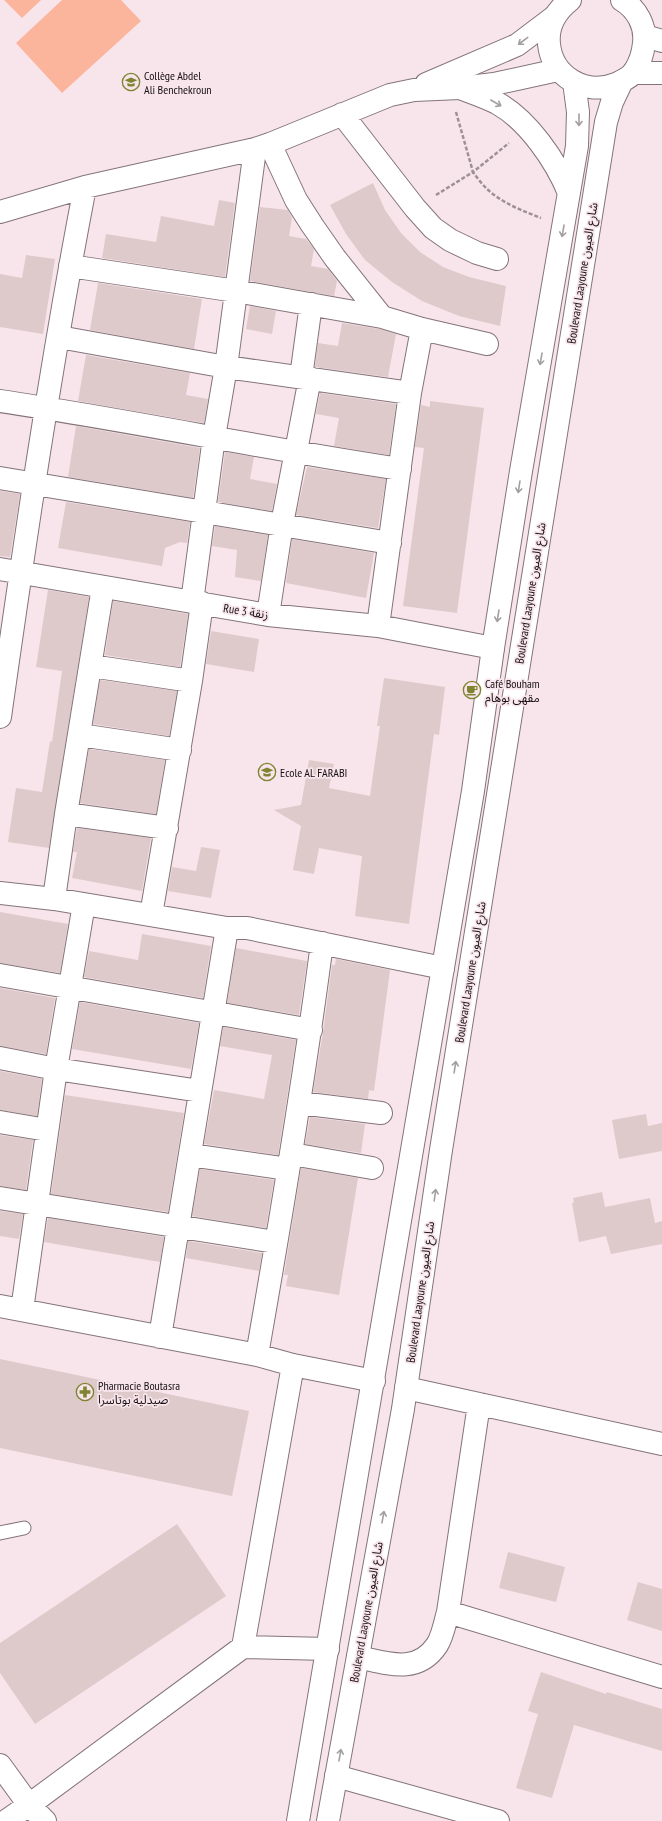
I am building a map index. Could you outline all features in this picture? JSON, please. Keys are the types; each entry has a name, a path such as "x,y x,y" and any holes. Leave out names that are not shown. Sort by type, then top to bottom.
{"street":[{"path":"414,90 517,45 554,17 561,7 570,0"},
{"path":"622,0 630,5 654,38"},
{"name":"Boulevard Laayoune شارع العيون","path":"298,1821 374,1381 474,784 493,648 521,471 579,129 577,97 566,76 550,53 548,35 554,17"},
{"name":"Boulevard Laayoune شارع العيون","path":"328,1821 406,1388 444,1134 606,122 612,102 654,38"},
{"path":"0,212 85,187 263,147 390,95 414,90 455,88 566,76 584,86 597,88 610,86 628,77 662,73"},
{"path":"455,88 499,104 528,127 562,176 569,193"},
{"path":"342,114 415,208 433,228 450,240 477,253 497,259"},
{"path":"151,915 192,681 204,512 236,291 263,147"},
{"path":"263,147 334,258 382,317"},
{"path":"0,717 10,570 34,482 70,266 85,187"},
{"path":"70,266 236,291 382,317 422,329 487,344"},
{"path":"268,615 282,524 297,454 306,377 311,304"},
{"path":"378,626 410,393 422,329"},
{"path":"59,337 226,368 306,377 410,393"},
{"path":"0,401 214,437 297,454 400,469"},
{"path":"0,478 34,482 204,512 390,542"},
{"name":"Rue 3 زنقة","path":"10,570 268,615 378,626 493,648"},
{"path":"54,899 66,814 104,587"},
{"path":"91,666 192,681"},
{"path":"80,735 180,750"},
{"path":"66,814 167,828"},
{"path":"0,893 54,899 227,928 247,928 443,968"},
{"path":"22,1310 56,1069 84,904"},
{"path":"160,1337 227,928"},
{"path":"257,1355 275,1242 300,1103 322,943"},
{"path":"0,975 311,1030"},
{"path":"0,1058 56,1069 200,1091"},
{"path":"300,1103 381,1113"},
{"path":"0,1122 47,1130"},
{"path":"190,1155 372,1168"},
{"path":"0,1198 275,1242"},
{"path":"0,1306 257,1355 293,1365 374,1381"},
{"path":"243,1647 293,1365"},
{"path":"406,1388 662,1444"},
{"path":"358,1657 399,1666 420,1660 429,1654 438,1644 448,1612 479,1404"},
{"path":"448,1612 662,1677"},
{"path":"6,1821 243,1647 328,1648"},
{"path":"0,1765 29,1805 45,1821"},
{"path":"336,1776 498,1821"}],"lane":[{"path":"0,1533 24,1528"}],"path":[{"path":"455,88 472,172 488,190 496,196 518,208 563,228"},
{"path":"415,208 472,172 528,127"}],"shaded area":[{"path":"4,0 41,0 22,18"},
{"path":"62,0 121,0 141,21 62,93 16,43"}],"building":[{"path":"373,183 385,210 401,233 420,252 443,267 469,277 506,286 500,326 459,316 422,301 392,282 365,260 346,234 330,205"},
{"path":"219,200 235,203 225,277 102,258 106,234 156,242 161,216 214,226"},
{"path":"260,207 288,210 292,218 289,236 306,239 314,249 311,266 328,269 337,281 334,296 250,281"},
{"path":"26,255 55,259 43,334 0,327 0,274 22,278"},
{"path":"98,283 202,299 194,349 90,330"},
{"path":"250,306 276,311 272,334 246,329"},
{"path":"342,323 379,329 396,334 388,377 315,367 318,343 338,346"},
{"path":"86,355 190,373 186,395 208,399 204,423 78,401"},
{"path":"320,393 396,404 389,455 334,446 339,418 316,414"},
{"path":"430,401 484,408 457,613 403,606 424,448 415,447 421,405 430,407"},
{"path":"76,426 200,448 193,498 68,477"},
{"path":"225,452 254,457 250,479 277,484 272,511 218,502"},
{"path":"307,467 386,479 378,528 296,515"},
{"path":"0,491 20,494 10,557 0,556"},
{"path":"66,502 190,522 187,543 180,542 165,548 162,566 58,548"},
{"path":"215,526 268,535 261,581 235,577 237,550 212,546"},
{"path":"292,539 374,553 366,598 286,583"},
{"path":"48,590 89,597 49,848 8,842 16,788 42,792 50,741 52,742 62,671 36,667"},
{"path":"113,601 188,614 180,667 105,655"},
{"path":"211,631 259,639 254,672 206,664"},
{"path":"384,678 445,687 439,735 434,734 409,924 355,916 362,856 319,848 314,874 293,870 301,826 274,810 301,805 309,760 334,764 329,788 370,796 380,726 377,726"},
{"path":"100,680 177,691 169,736 93,724"},
{"path":"89,749 165,760 156,814 80,803"},
{"path":"77,828 151,838 142,891 72,878 77,852 73,852"},
{"path":"201,847 220,850 211,898 168,891 172,867 196,871"},
{"path":"0,912 68,924 60,973 0,963"},
{"path":"142,934 211,946 203,998 84,977 89,951 138,960"},
{"path":"236,948 307,961 299,1015 227,1003"},
{"path":"336,959 390,970 374,1091 369,1090 368,1099 313,1092 332,965 335,965"},
{"path":"0,988 55,998 46,1054 0,1046"},
{"path":"80,1002 199,1023 191,1069 72,1049"},
{"path":"223,1027 296,1040 278,1155 204,1144 214,1090 264,1099 272,1055 220,1046"},
{"path":"0,1071 42,1079 37,1116 0,1110"},
{"path":"65,1095 184,1113 168,1212 51,1194"},
{"path":"646,1114 648,1126 662,1123 662,1151 619,1159 612,1120"},
{"path":"310,1117 365,1124 361,1153 305,1144"},
{"path":"0,1135 33,1140 26,1190 0,1186"},
{"path":"301,1168 358,1178 339,1295 286,1286 288,1275 284,1275"},
{"path":"200,1169 274,1180 266,1228 192,1216"},
{"path":"602,1192 605,1207 650,1198 655,1223 662,1221 662,1244 611,1254 606,1236 579,1242 572,1203 574,1203 573,1198"},
{"path":"0,1211 23,1214 19,1239 0,1236"},
{"path":"48,1218 164,1237 160,1262 44,1242"},
{"path":"188,1241 262,1253 259,1271 186,1258"},
{"path":"0,1359 249,1411 232,1496 0,1448"},
{"path":"177,1524 226,1596 35,1724 0,1673 0,1643"},
{"path":"508,1552 565,1567 556,1602 499,1588"},
{"path":"638,1582 662,1589 662,1631 627,1620"},
{"path":"541,1672 606,1694 607,1692 662,1709 662,1751 574,1725 552,1798 516,1788 538,1714 528,1711"}],"place":[{"name":"Collège Abdel Ali Benchekroun","path":"131,82"},
{"name":"Café Bouham مقهى بوهام","path":"472,690"},
{"name":"Ecole AL FARABI","path":"267,772"},
{"name":"Pharmacie Boutasra صيدلية بوتاسرا","path":"85,1392"}]}
